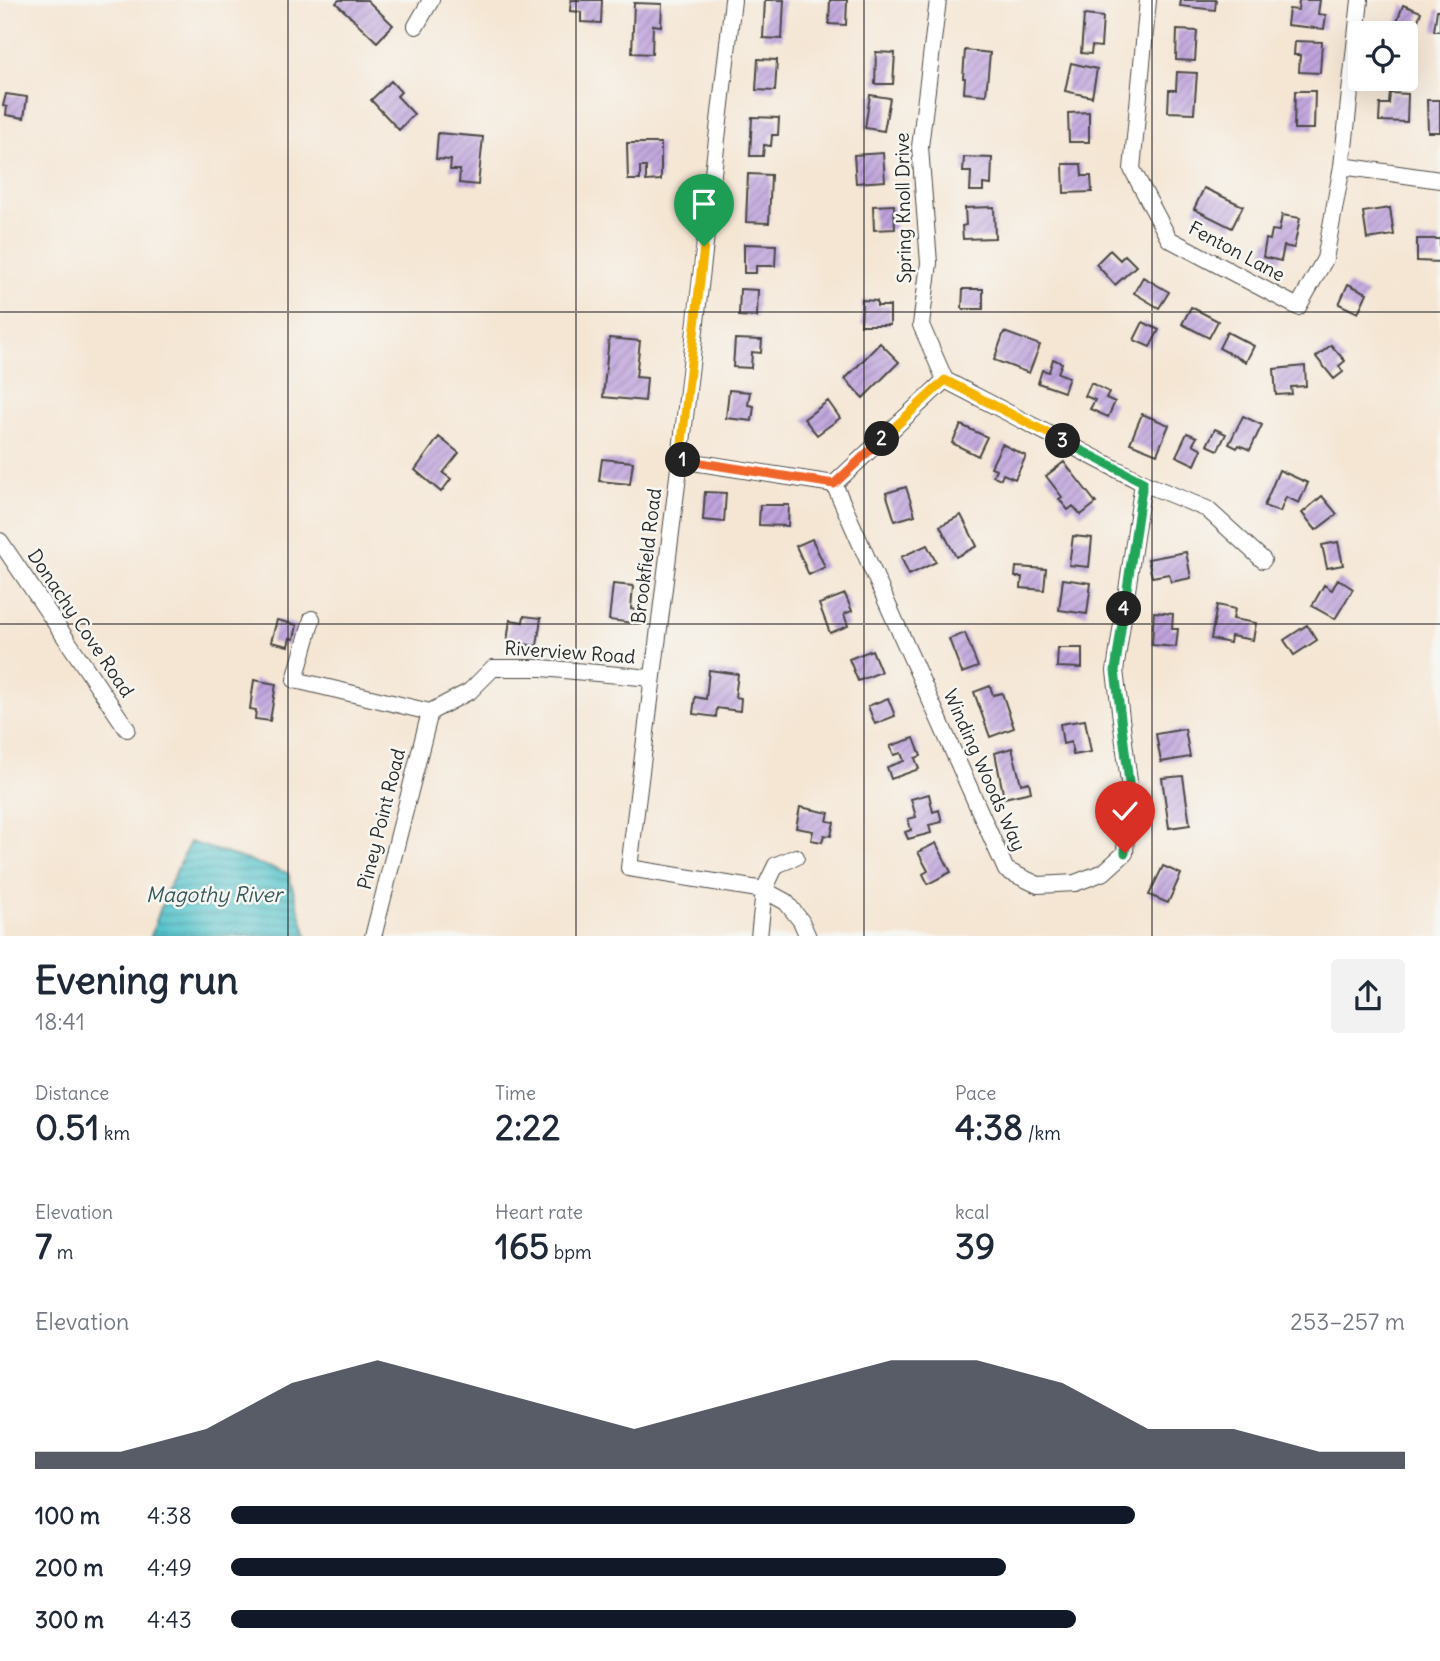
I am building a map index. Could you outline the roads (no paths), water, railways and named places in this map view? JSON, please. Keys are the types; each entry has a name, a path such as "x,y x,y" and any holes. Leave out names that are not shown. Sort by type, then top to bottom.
{"street":[{"path":"416,26 431,0"},
{"name":"Brookfield Road","path":"733,0 680,460 629,868 764,890"},
{"name":"Spring Knoll Drive","path":"938,0 920,148 929,263 921,325 945,380"},
{"name":"Fenton Lane","path":"1148,0 1132,169 1169,239 1297,307 1325,259 1342,166"},
{"path":"1360,0 1342,166 1440,180"},
{"path":"680,460 834,484 945,380 1143,482 1208,509 1263,559"},
{"name":"Winding Woods Way","path":"834,484 1006,870 1038,885 1076,883 1104,872 1125,853 1129,782 1115,671 1143,482"},
{"name":"Donachy Cove Road","path":"0,541 127,729"},
{"path":"312,619 295,680 430,712"},
{"name":"Riverview Road","path":"430,712 470,691 493,668 542,668 651,678"},
{"name":"Piney Point Road","path":"373,936 430,712"},
{"path":"759,936 764,890 776,865 796,857"},
{"path":"764,890 786,902 802,921 808,936"}],"water":[{"name":"Magothy River","path":"190,842 288,873 307,936 151,936 166,893"}]}
